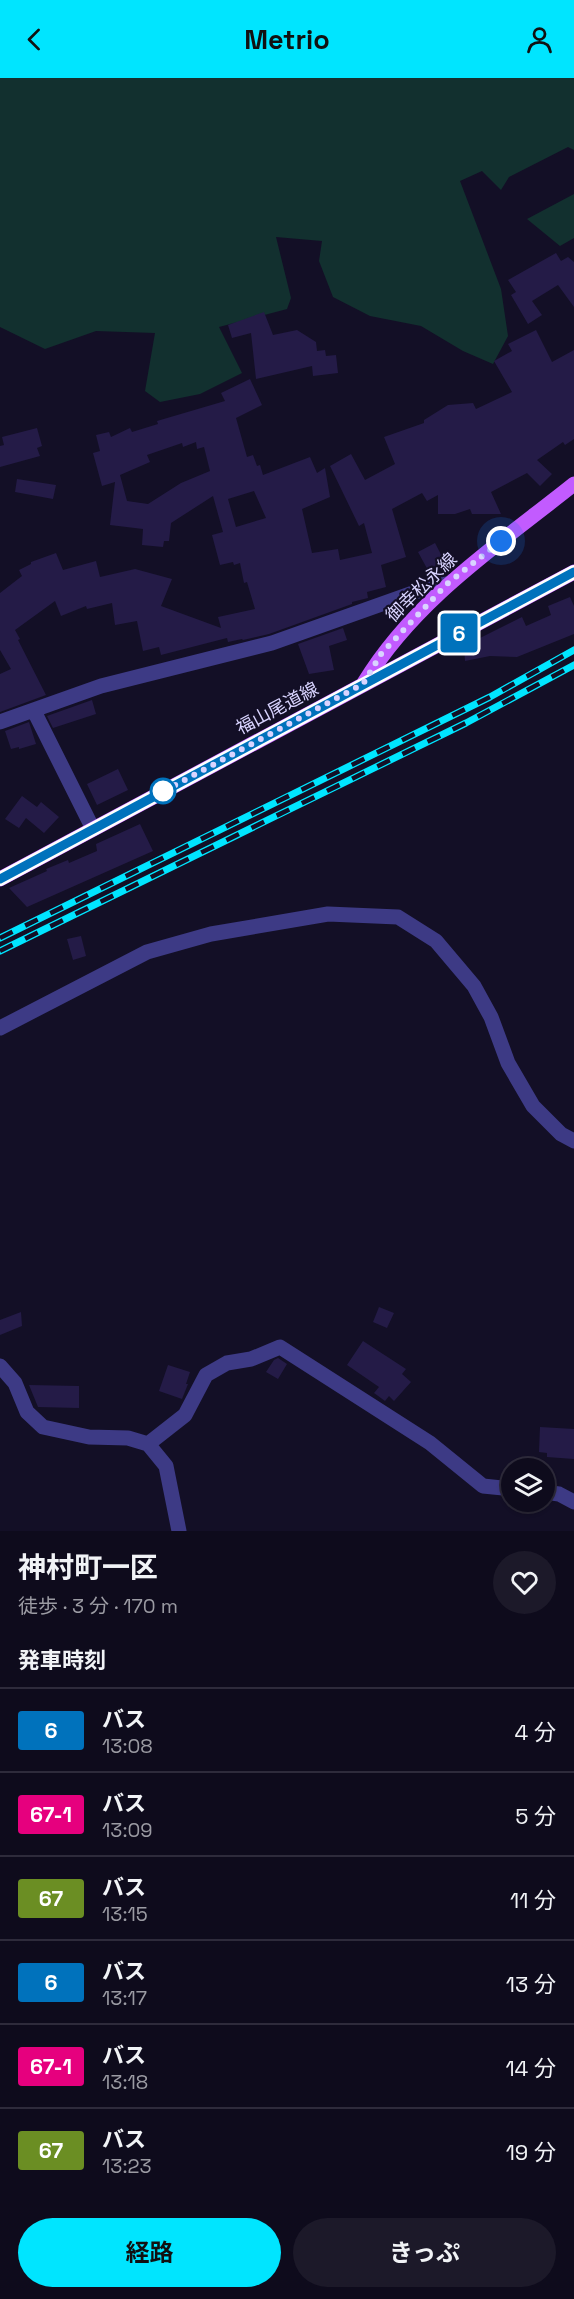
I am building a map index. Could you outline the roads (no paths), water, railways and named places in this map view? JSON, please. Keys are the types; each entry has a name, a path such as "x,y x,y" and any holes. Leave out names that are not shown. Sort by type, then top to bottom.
{"main road":[{"name":"御幸松永線","path":"363,684 381,654 447,584 574,484"},
{"name":"福山尾道線","path":"0,879 574,572"}],"street":[{"path":"0,722 101,686 272,643 438,584 447,584"},
{"path":"34,711 93,829"},
{"path":"0,1028 147,952 211,934 328,914 398,917 436,941 474,986 491,1017 508,1063 533,1106 561,1134 574,1141"},
{"path":"148,1444 185,1415 206,1375 227,1363 251,1359 280,1347 430,1443 483,1486 501,1488"},
{"path":"0,1366 15,1383 27,1412 43,1427 89,1437 128,1438 148,1444 166,1466 179,1531"},
{"path":"555,1493 574,1502"}],"railway":[{"path":"0,938 490,697 574,650"},
{"path":"0,951 466,723 574,665"}]}
